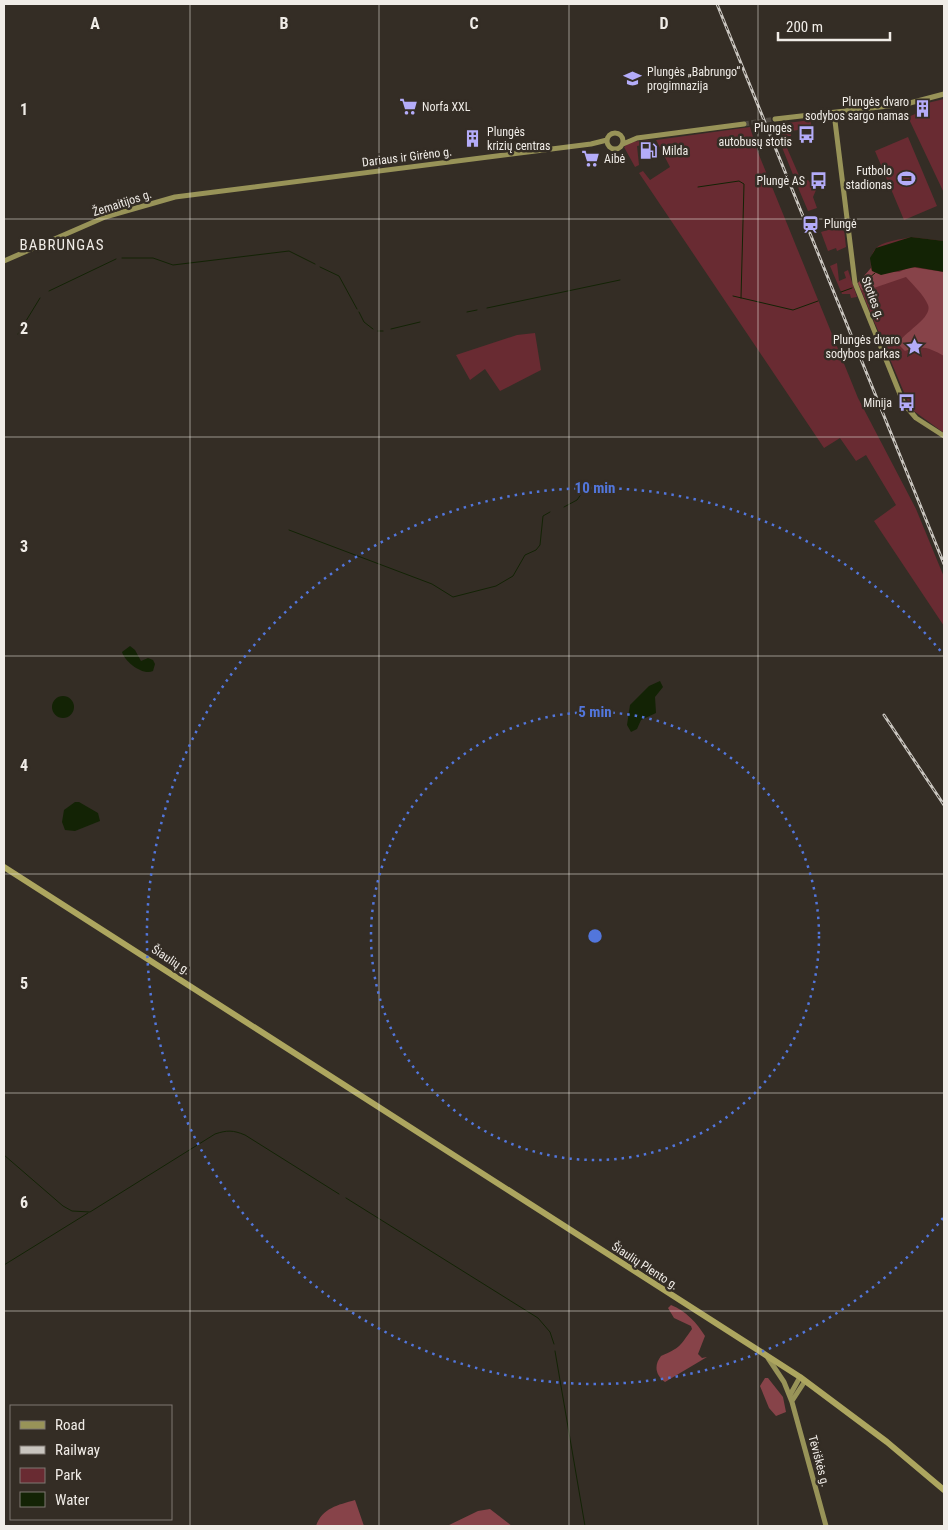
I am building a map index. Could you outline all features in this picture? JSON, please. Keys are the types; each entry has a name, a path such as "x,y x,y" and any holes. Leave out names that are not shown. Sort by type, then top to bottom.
{"highway":[{"name":"Šiaulių g.","path":"4,867 325,1073"},
{"name":"Šiaulių Plento g.","path":"325,1073 802,1379 902,1454 944,1490"}],"main road":[{"path":"775,119 906,104 944,94"},
{"name":"Stoties g.","path":"834,112 855,282 904,404 916,418 944,436"},
{"name":"Dariaus ir Girėno g.","path":"607,142 613,133 622,137 638,138 744,124"},
{"path":"622,137 623,144"},
{"name":"Dariaus ir Girėno g.","path":"254,187 607,142 616,149 638,138"},
{"name":"Žemaitijos g.","path":"4,261 131,208 174,197 254,187"},
{"name":"Tėviškės g.","path":"768,1358 781,1376 790,1395 826,1526"},
{"path":"790,1395 802,1379"},
{"path":"792,1402 802,1379"}],"green space":[{"path":"944,99 944,193 908,117 920,112 919,105"},
{"path":"810,120 812,128 791,131 791,136 787,136 787,148 801,180 796,182 773,125"},
{"path":"750,127 757,150 858,398 916,509 944,577 944,626 874,521 896,505 866,455 856,461 840,438 824,448 639,173 643,171 650,180 670,167 656,140"},
{"name":"Futbolo stadionas","path":"908,137 937,206 904,220 875,151"},
{"path":"650,140 647,144 637,146 639,165 635,167 624,147 630,142"},
{"path":"808,180 816,190 813,197 817,208 808,211 797,185"},
{"path":"841,226 844,229 846,247 837,251 836,248 828,251 821,232"},
{"name":"Plungės dvaro sodybos parkas","path":"911,237 944,241 944,433 911,409 858,283 871,268 873,252 877,248 888,242"},
{"path":"837,263 839,281 846,278 844,272 848,270 857,297 851,298 850,294 842,294 830,266"},
{"path":"535,333 541,370 500,391 485,369 470,380 456,355 517,335"}],"shaded area":[{"path":"910,267 944,272 944,356 921,347 905,351 898,344 922,320 928,310 928,305 924,298 906,277 865,291 861,289 858,283 871,268 872,271 899,272"},
{"path":"671,1305 686,1314 702,1331 705,1336 698,1354 702,1358 707,1357 665,1382 657,1373 659,1359 679,1346 692,1329 691,1326 674,1318 668,1308"},
{"path":"765,1378 768,1378 783,1397 786,1412 776,1416 769,1408 760,1386"},
{"path":"355,1500 364,1526 316,1526 326,1511"},
{"path":"490,1509 512,1526 447,1526 478,1511"}],"water":[{"path":"911,237 944,241 944,272 915,267 881,275 872,271 870,258 876,248"},
{"path":"130,646 135,650 141,661 148,658 153,660 155,664 153,671 144,672 127,660 122,652"},
{"path":"660,681 663,687 655,697 656,713 641,720 637,729 631,732 627,725 630,705 649,686"},
{"path":"63,696 71,699 74,707 71,715 63,718 55,715 52,707 55,699"},
{"path":"75,802 79,802 98,813 100,821 75,831 65,830 62,822 64,810"}],"waterway":[{"path":"698,187 739,181 744,184 741,298"},
{"path":"122,258 153,258 173,265 289,251 315,264"},
{"path":"49,291 116,259"},
{"path":"320,267 339,276 357,309"},
{"path":"862,284 875,273"},
{"path":"487,308 620,280"},
{"path":"841,292 852,288"},
{"path":"733,296 793,310 818,301"},
{"path":"18,334 40,298"},
{"path":"467,312 477,310"},
{"path":"359,312 364,322 373,329"},
{"path":"391,329 420,322"},
{"path":"378,331 383,331"},
{"path":"564,507 577,500 584,490"},
{"path":"289,530 432,584 453,597 496,586 513,576 525,555 536,550 540,545 543,516 550,512"},
{"path":"4,1155 63,1206 72,1211 90,1212 215,1134 233,1131 245,1135 339,1194"},
{"path":"346,1198 538,1318 550,1332 554,1344"},
{"path":"4,1265 88,1213"},
{"path":"555,1351 585,1526"}],"tunnel":[{"path":"744,124 775,119"}],"railway":[{"path":"717,4 944,564"},
{"path":"884,715 944,805"}],"place":[{"name":"Plungės „Babrungo“ progimnazija","path":"633,79"},
{"name":"Norfa XXL","path":"408,107"},
{"name":"Plungės dvaro sodybos sargo namas","path":"923,109"},
{"name":"Plungės autobusų stotis","path":"806,135"},
{"name":"Plungės krizių centras","path":"473,139"},
{"name":"Milda","path":"648,151"},
{"name":"Aibė","path":"590,159"},
{"name":"Futbolo stadionas","path":"906,178"},
{"name":"Plungė AS","path":"819,181"},
{"name":"Plungė","path":"810,224"},
{"name":"Plungės dvaro sodybos parkas","path":"914,347"},
{"name":"Minija","path":"906,403"}],"district":[{"name":"BABRUNGAS","path":"62,245"}]}
